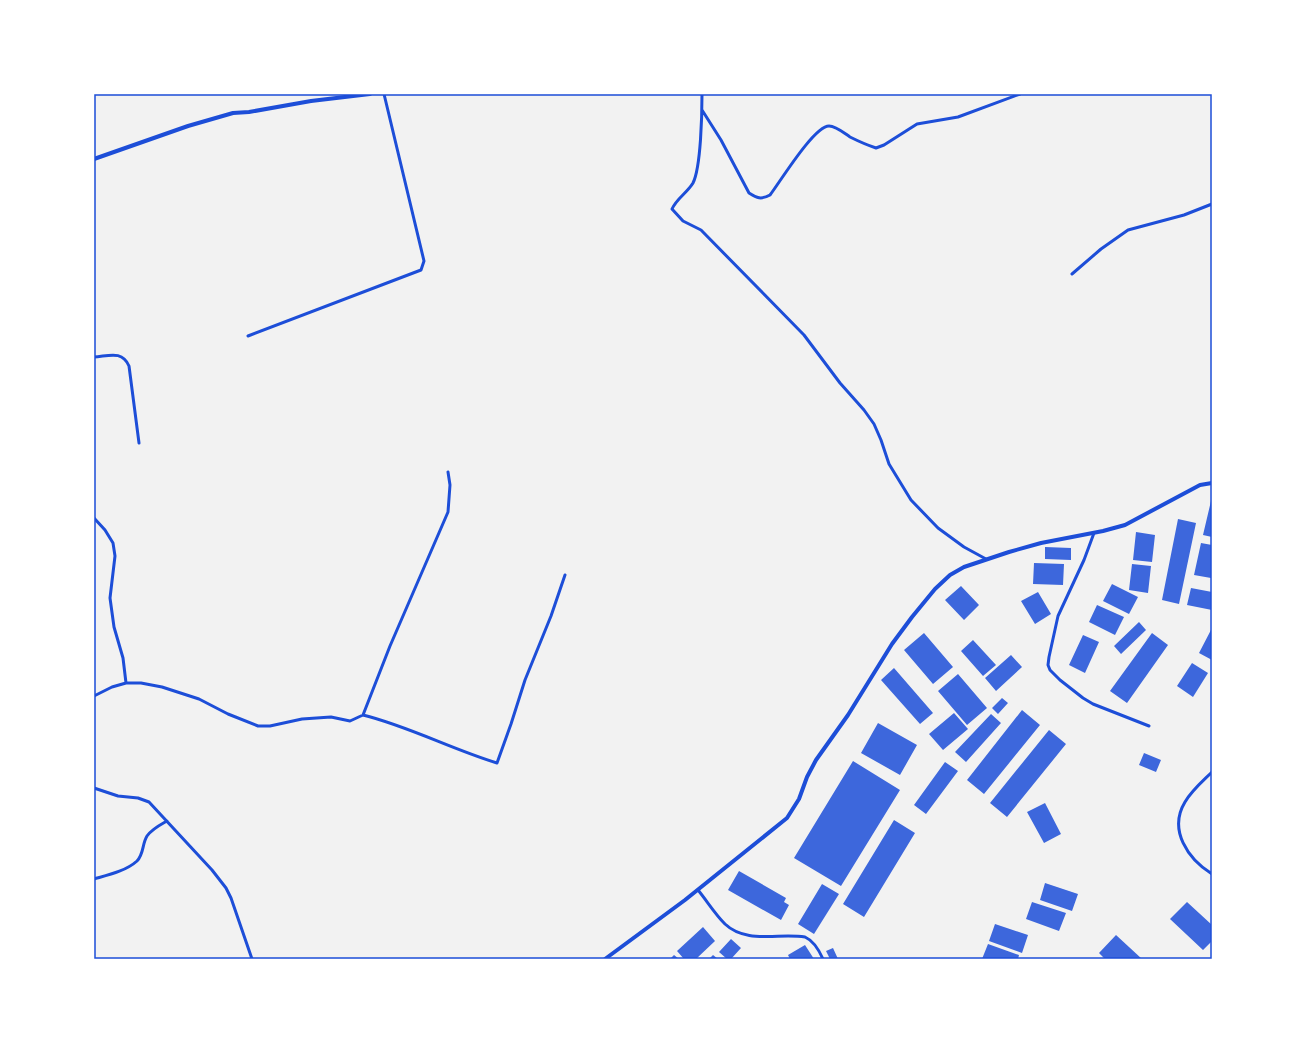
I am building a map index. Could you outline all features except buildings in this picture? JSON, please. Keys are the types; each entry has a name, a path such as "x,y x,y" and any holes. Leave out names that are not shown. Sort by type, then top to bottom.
{"street":[{"path":"94,159 188,126 233,113 249,112 311,101 370,94"},
{"path":"605,959 698,890 787,818 799,799 816,760 848,716 892,644 935,589 950,575 986,559 1040,543 1094,533 1125,524 1200,485 1212,483"}],"lane":[{"path":"248,336 421,270 424,261 384,94"},
{"path":"702,94 698,163 694,182 686,194 676,201 672,209 684,221 701,230 808,340 840,383 864,410 874,424 889,464 911,500 938,528 964,547 986,559"},
{"path":"701,110 721,140 748,193 763,199 770,195 803,149 822,128 829,126 837,128 849,136 876,148 884,145 917,124 958,117 1020,94"},
{"path":"1072,274 1101,249 1128,230 1184,215 1212,204"},
{"path":"94,357 117,355 126,359 129,366 139,443"},
{"path":"363,715 390,646 448,512 450,485 448,472"},
{"path":"94,518 106,530 113,543 115,556 110,598 114,627 123,658 126,683"},
{"path":"1094,533 1084,560 1058,616 1048,665 1050,670 1060,680 1083,698 1093,704 1149,726"},
{"path":"94,696 112,687 126,683 148,684 199,699 228,714 258,726 270,726 302,719 332,717 350,721 363,715 385,721 472,756 497,763 525,680 551,616 565,575"},
{"path":"1212,772 1192,792 1185,802 1179,822 1180,833 1188,852 1195,862 1212,874"},
{"path":"94,788 118,796 138,798 149,802 167,821 212,870 226,888 231,898 252,959"},
{"path":"94,879 113,874 137,861 142,854 147,836 167,821"},
{"path":"698,890 720,918 736,932 749,936 805,937 816,946 824,959"}]}
